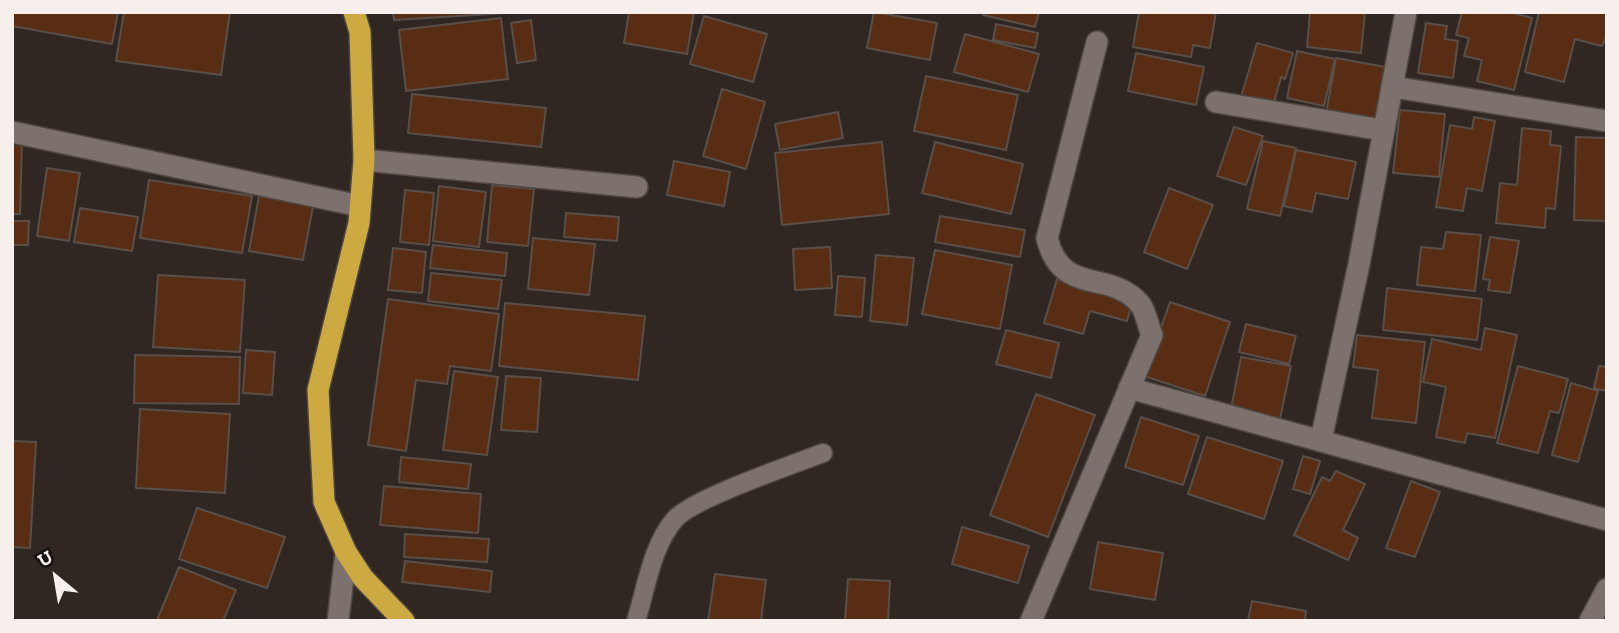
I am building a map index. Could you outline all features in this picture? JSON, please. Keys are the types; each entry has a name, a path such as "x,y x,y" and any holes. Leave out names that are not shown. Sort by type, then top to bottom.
{"highway":[{"path":"354,12 360,32 364,160 359,223 318,390 324,502 346,552 363,578 404,621"}],"street":[{"path":"1321,440 1359,264 1406,12"},
{"path":"1031,621 1152,335 1142,306 1126,291 1057,265 1047,238 1097,42"},
{"path":"1394,87 1607,121"},
{"path":"1216,102 1382,130"},
{"path":"12,132 360,206"},
{"path":"364,160 637,187"},
{"path":"1129,388 1607,520"},
{"path":"338,621 346,552"},
{"path":"1590,621 1607,589"}],"lane":[{"path":"636,621 660,544 676,518 710,498 824,453"}],"building":[{"path":"12,12 118,12 112,44 12,26"},
{"path":"124,12 230,12 221,75 116,61"},
{"path":"393,12 507,12 507,13 394,20"},
{"path":"629,12 694,12 687,54 624,43"},
{"path":"874,12 937,23 930,60 867,48"},
{"path":"984,12 1039,12 1035,27 983,15"},
{"path":"1139,12 1216,12 1210,48 1193,45 1191,57 1133,47"},
{"path":"1310,12 1365,12 1361,53 1307,47"},
{"path":"1462,12 1510,12 1532,18 1514,90 1477,81 1482,60 1464,56 1469,38 1456,35"},
{"path":"1539,12 1607,12 1607,35 1602,46 1575,39 1564,82 1525,72"},
{"path":"704,16 767,34 753,82 690,64"},
{"path":"501,18 508,79 406,91 399,30"},
{"path":"531,20 536,60 517,63 511,23"},
{"path":"1426,23 1447,26 1445,39 1458,41 1453,78 1418,73"},
{"path":"996,24 1038,33 1035,48 993,40"},
{"path":"965,34 1039,54 1028,92 954,72"},
{"path":"1257,43 1293,53 1285,79 1281,77 1273,106 1241,97"},
{"path":"1297,51 1335,59 1324,106 1287,98"},
{"path":"1136,53 1204,67 1196,105 1128,91"},
{"path":"1336,58 1385,67 1376,122 1326,114"},
{"path":"926,76 1018,95 1006,150 914,131"},
{"path":"722,89 765,102 746,169 703,156"},
{"path":"412,94 546,108 541,147 408,133"},
{"path":"1400,110 1445,114 1439,177 1393,173"},
{"path":"838,112 843,138 780,150 775,124"},
{"path":"1474,117 1495,121 1482,191 1467,188 1463,211 1436,207 1450,125 1472,129"},
{"path":"1234,127 1263,136 1246,185 1217,176"},
{"path":"1522,128 1551,131 1550,145 1561,146 1555,209 1546,208 1545,228 1496,223 1500,183 1517,185"},
{"path":"1576,137 1607,138 1607,221 1574,220"},
{"path":"1263,141 1296,148 1280,216 1247,209"},
{"path":"12,142 22,142 20,214 12,214"},
{"path":"882,142 889,214 782,225 775,153"},
{"path":"935,142 1023,164 1011,214 922,193"},
{"path":"1296,150 1356,162 1348,199 1316,193 1312,212 1284,206"},
{"path":"674,161 730,172 724,206 667,195"},
{"path":"47,168 80,173 69,241 37,236"},
{"path":"149,180 252,196 242,253 140,238"},
{"path":"492,185 534,189 528,246 487,242"},
{"path":"439,186 486,192 479,247 433,241"},
{"path":"1169,188 1213,205 1187,269 1144,252"},
{"path":"405,190 434,193 429,245 400,242"},
{"path":"259,196 313,206 303,260 249,251"},
{"path":"80,208 138,217 132,251 74,242"},
{"path":"566,213 619,217 617,241 564,237"},
{"path":"940,216 1025,230 1020,257 935,242"},
{"path":"12,221 29,221 28,245 12,245"},
{"path":"1446,232 1481,235 1475,291 1417,285 1421,247 1443,249"},
{"path":"1490,237 1519,241 1510,293 1488,290 1490,280 1483,279"},
{"path":"533,238 595,244 589,295 528,289"},
{"path":"433,245 507,253 505,276 430,268"},
{"path":"830,247 832,288 795,290 793,249"},
{"path":"393,248 426,252 422,293 388,290"},
{"path":"935,250 1012,265 1000,329 922,314"},
{"path":"876,255 914,258 907,325 870,321"},
{"path":"431,273 502,280 498,309 428,301"},
{"path":"158,275 245,280 240,352 153,347"},
{"path":"838,276 865,278 862,317 835,315"},
{"path":"1057,279 1133,301 1127,321 1090,311 1083,334 1044,323"},
{"path":"1387,288 1482,299 1477,340 1383,330"},
{"path":"388,299 499,314 491,371 450,366 447,384 416,380 406,451 368,445"},
{"path":"1170,302 1230,322 1205,396 1144,376"},
{"path":"505,303 645,316 638,380 499,366"},
{"path":"1246,324 1296,336 1289,364 1239,352"},
{"path":"1485,328 1517,335 1495,438 1467,433 1465,443 1436,437 1446,387 1423,382 1432,339 1481,350"},
{"path":"1006,330 1059,343 1051,378 996,364"},
{"path":"1357,335 1425,342 1416,423 1372,418 1378,370 1353,367"},
{"path":"246,350 275,352 272,395 243,393"},
{"path":"135,355 240,357 239,404 134,403"},
{"path":"1241,357 1291,366 1280,419 1231,409"},
{"path":"1518,366 1568,379 1559,413 1550,411 1538,453 1497,443"},
{"path":"1599,366 1607,367 1607,391 1594,388"},
{"path":"454,371 498,377 487,455 443,450"},
{"path":"506,376 541,378 537,432 501,430"},
{"path":"1571,383 1598,391 1578,462 1552,455"},
{"path":"1036,394 1095,415 1048,537 990,515"},
{"path":"140,409 230,414 225,493 136,488"},
{"path":"1141,417 1199,436 1183,485 1125,467"},
{"path":"1207,437 1283,461 1264,519 1188,494"},
{"path":"12,441 36,442 30,548 12,547"},
{"path":"1303,456 1320,461 1310,494 1293,489"},
{"path":"401,457 471,464 468,489 399,482"},
{"path":"1336,471 1365,484 1343,530 1358,538 1348,560 1294,535 1322,477 1330,481"},
{"path":"1411,481 1440,492 1415,557 1386,548"},
{"path":"384,486 481,494 478,533 380,525"},
{"path":"197,508 285,537 267,588 179,559"},
{"path":"962,527 1029,546 1018,583 952,564"},
{"path":"405,534 489,539 487,562 404,557"},
{"path":"1098,542 1163,553 1155,600 1090,589"},
{"path":"405,561 492,571 490,592 402,582"},
{"path":"179,567 236,590 223,621 157,620"},
{"path":"715,574 766,580 761,621 708,621"},
{"path":"848,579 890,581 888,621 845,621"},
{"path":"1252,601 1306,611 1305,621 1248,621"}]}
